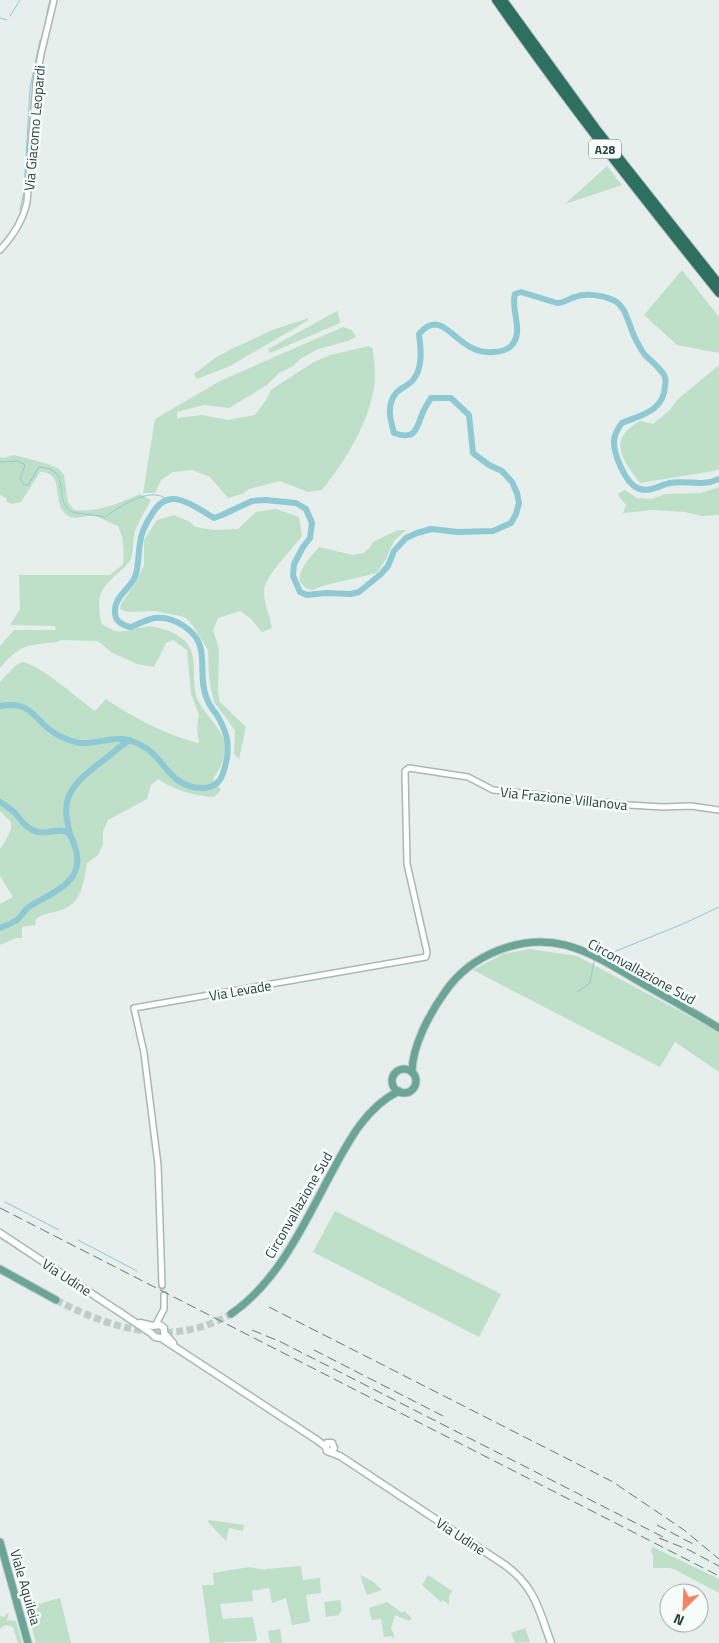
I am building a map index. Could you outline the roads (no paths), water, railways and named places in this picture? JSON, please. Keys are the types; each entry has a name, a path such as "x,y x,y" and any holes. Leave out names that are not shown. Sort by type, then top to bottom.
{"highway":[{"name":"A28","path":"496,0 594,135 719,293"},
{"name":"A28","path":"503,0 598,131 719,284"}],"main road":[{"name":"Circonvallazione Sud","path":"412,1072 413,1055 440,998 464,970 488,955 502,949 532,943 563,945 579,949 719,1028"},
{"path":"399,1091 393,1084 392,1078 395,1072 404,1069 413,1055"},
{"path":"381,1103 399,1091 407,1092 414,1087 416,1079 412,1072 404,1069"},
{"path":"381,1103 393,1084"},
{"name":"Circonvallazione Sud","path":"231,1314 256,1293 278,1268 352,1135 381,1103"},
{"name":"Via Udine","path":"0,1233 134,1321 155,1327 155,1337 162,1336 179,1350 329,1447 515,1572 535,1598 551,1643"},
{"path":"0,1268 56,1300"},
{"path":"155,1327 164,1328 162,1336"},
{"name":"Viale Aquileia","path":"0,1542 28,1642"}],"street":[{"name":"Via Giacomo Leopardi","path":"0,250 16,230 26,206 36,82 54,0"},
{"name":"Via Frazione Villanova","path":"412,768 468,777 493,790 504,792 629,805 691,806 719,810"},
{"name":"Via Levade","path":"162,1285 158,1165 144,1053 134,1008 426,957 427,952 407,864 405,771 412,768"},
{"path":"155,1327 164,1309 164,1295"}],"waterway":[{"path":"10,16 20,0"},
{"path":"47,12 50,0"},
{"path":"0,18 7,20"},
{"path":"20,210 24,192 30,88 40,40"},
{"path":"0,706 21,706 54,733 75,742 89,743 114,739 134,742 148,749 182,783 203,788 215,784 220,780 226,765 228,743 221,722 205,693 199,643 184,626 170,619 155,618 131,627 120,623 115,616 116,603 135,577 141,536 150,517 159,505 173,499 189,503 214,518 252,501 265,500 296,503 306,509 312,523 310,538 294,564 293,576 300,592 307,595 326,593 351,594 359,592 388,566 394,551 406,538 417,533 431,529 458,532 493,531 511,523 519,503 517,493 512,482 502,471 489,465 473,453 469,415 451,398 431,398 414,432 402,435 394,433 390,407 394,397 416,375 420,358 419,334 425,328 437,325 467,345 485,352 505,350 511,346 517,334 514,300 515,294 521,292 557,303 584,295 599,296 613,300 624,311 642,351 664,375 666,383 661,401 650,411 622,423 614,438 614,446 621,468 625,476 635,487 648,490 676,482 707,483 719,479"},
{"path":"0,462 18,461 25,465 20,478 24,485 28,485 39,467 56,473 61,485 65,506 70,511 76,513 105,517 143,496 157,495 167,499"},
{"path":"70,834 66,810 67,802 74,787 92,769 130,740"},
{"path":"0,802 12,810 25,825 34,831 65,831 68,833 73,841 78,861 76,870 65,885 28,907 17,920 0,928"},
{"path":"604,956 719,907"},
{"path":"577,992 590,983 594,961"},
{"path":"5,1202 59,1230"},
{"path":"78,1240 137,1271"}],"tunnel":[{"path":"162,1285 164,1295"},
{"path":"56,1300 99,1319 142,1331 187,1330 209,1324 231,1314"}],"railway":[{"path":"0,1208 719,1576"},
{"path":"269,1307 613,1482 684,1530 719,1559"},
{"path":"252,1330 281,1342 665,1538"},
{"path":"314,1350 445,1417"},
{"path":"657,1525 697,1546"},
{"path":"659,1538 689,1550 719,1566"}]}
